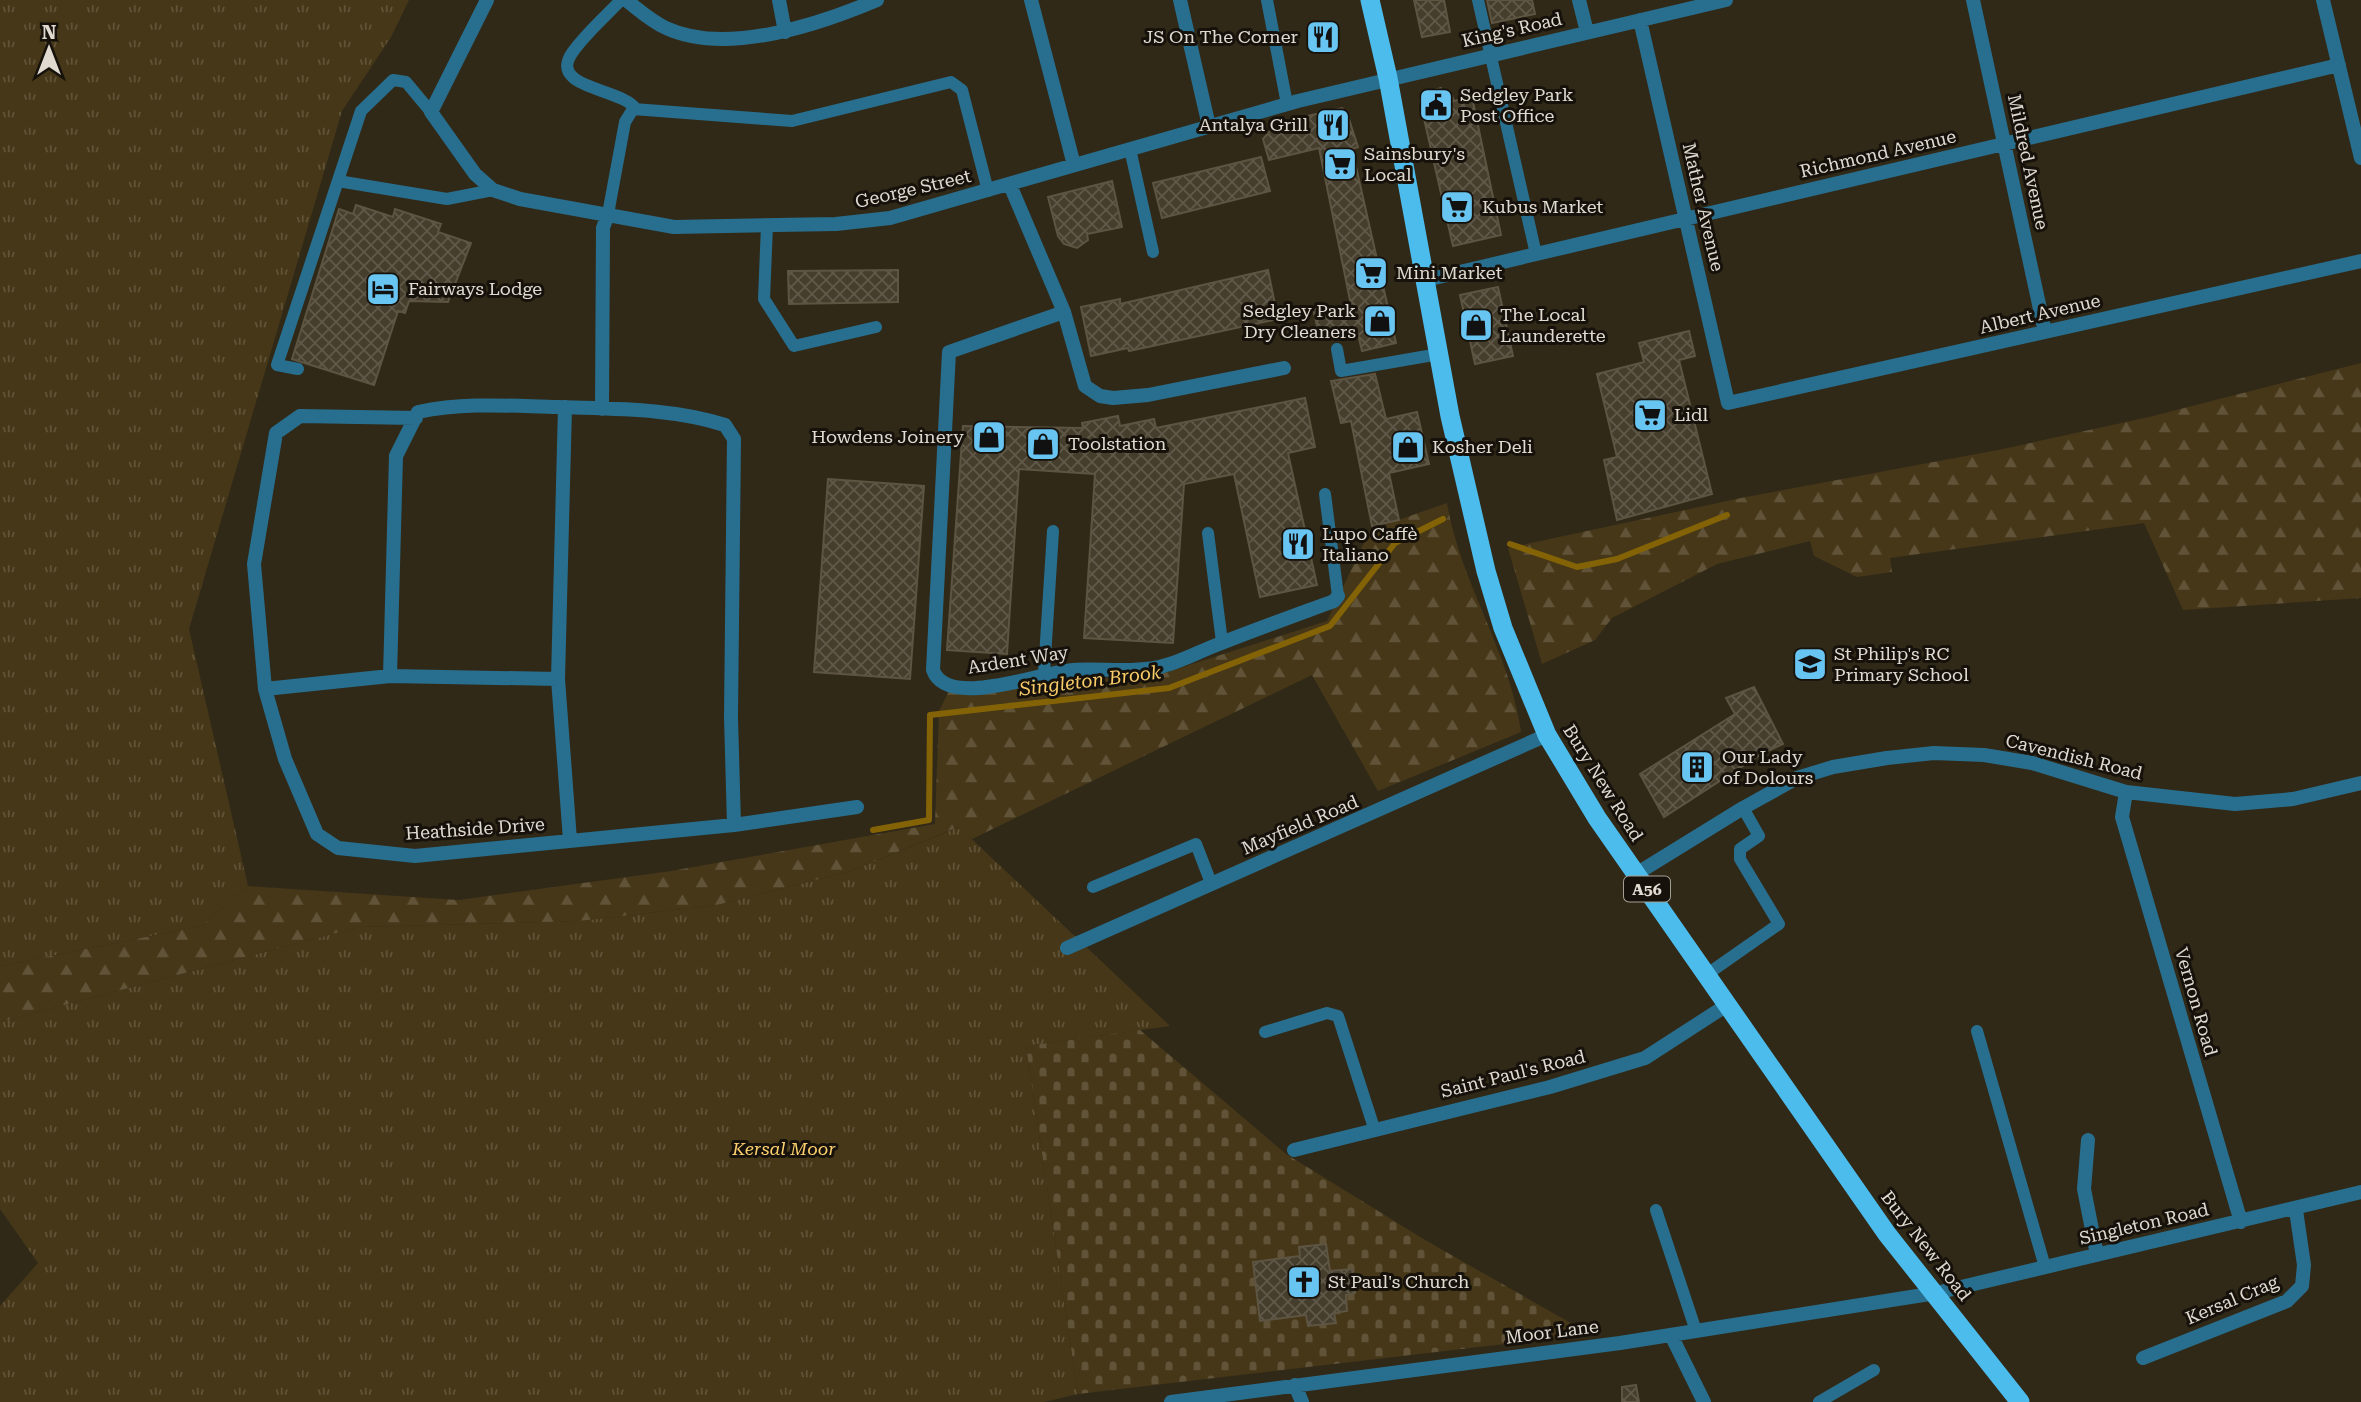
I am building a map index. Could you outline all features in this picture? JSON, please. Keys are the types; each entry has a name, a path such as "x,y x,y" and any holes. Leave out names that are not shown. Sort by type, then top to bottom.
{"highway":[{"name":"Bury New Road","path":"1370,0 1388,78 1439,354 1486,571 1503,628 1547,734 1597,818 1887,1234 2020,1402"}],"street":[{"path":"431,112 487,0"},
{"path":"626,0 659,24 690,35 744,36 785,32 829,20 877,0"},
{"path":"779,0 785,32"},
{"path":"1031,0 1074,165"},
{"path":"1180,0 1209,126"},
{"path":"1579,0 1587,32"},
{"name":"King's Road","path":"1388,78 1723,0"},
{"name":"Mildred Avenue","path":"1973,0 2045,332"},
{"path":"2323,0 2361,158"},
{"name":"Mather Avenue","path":"1640,20 1728,403"},
{"name":"Richmond Avenue","path":"1426,280 2339,65"},
{"name":"George Street","path":"431,112 475,174 493,190 520,199 674,227 836,224 890,218 1287,104 1388,78"},
{"path":"1010,185 1064,312 1085,386 1100,396 1113,398 1149,395 1284,369"},
{"path":"602,409 603,228 608,214"},
{"name":"Albert Avenue","path":"1728,403 2361,261"},
{"name":"Ardent Way","path":"1064,312 950,352 933,670 942,684 958,688 1000,686 1044,673 1160,667 1334,601 1338,596"},
{"path":"390,676 396,456 418,412 457,404 565,407 694,415 725,425 734,439 731,717 734,825"},
{"name":"Heathside Drive","path":"416,418 300,416 276,433 254,564 265,689 285,759 317,834 338,848 415,856 570,841 558,678 565,407"},
{"path":"265,689 390,676 558,678"},
{"name":"Mayfield Road","path":"1067,948 1211,883 1368,817 1547,734"},
{"name":"Cavendish Road","path":"1636,874 1743,808 1814,772 1934,753 1984,755 2032,762 2126,792 2235,804 2293,799 2361,783"},
{"name":"Vernon Road","path":"2126,792 2122,817 2241,1222"},
{"path":"570,841 734,825 857,807"},
{"name":"Saint Paul's Road","path":"1294,1150 1374,1128 1550,1087 1645,1058 1727,1005"},
{"path":"2088,1140 2084,1189 2097,1255"},
{"name":"Singleton Road","path":"1936,1293 2296,1210 2361,1192"},
{"name":"Kersal Crag","path":"2143,1358 2287,1301 2302,1286 2304,1265 2296,1210"},
{"name":"Moor Lane","path":"1171,1402 1671,1335 1936,1293"},
{"path":"1671,1335 1704,1402"},
{"path":"1295,1385 1302,1402"}],"lane":[{"path":"621,0 571,53 569,69 571,78 579,84 620,95 636,109"},
{"path":"1267,0 1287,104"},
{"path":"1478,0 1536,254"},
{"path":"298,369 277,365 361,111 393,80 406,82 431,112"},
{"path":"608,214 625,122 628,113 636,109 792,121 951,82 962,90 988,191"},
{"path":"1130,149 1153,252"},
{"path":"338,181 447,199 493,190"},
{"path":"767,225 765,299 794,346 876,327"},
{"path":"1337,348 1341,371 1439,354"},
{"path":"1325,494 1338,596"},
{"path":"1044,673 1053,531"},
{"path":"1208,533 1222,642"},
{"path":"1706,975 1779,923 1740,859 1740,849 1759,836 1743,808"},
{"path":"1093,887 1196,844 1211,883"},
{"path":"1265,1032 1326,1013 1338,1016 1374,1128"},
{"path":"1977,1031 2045,1267"},
{"path":"1656,1210 1696,1331"},
{"path":"1819,1402 1874,1370"}],"green space":[{"path":"0,0 409,0 391,37 342,111 189,629 248,886 201,926 0,966"},
{"path":"2361,363 2361,598 2183,610 2144,523 1890,558 1892,572 1857,577 1814,556 1810,541 1717,564 1612,618 1595,640 1542,664 1508,548 1741,498 1998,450 2149,417"},
{"path":"1447,503 1462,561 1507,674 1521,732 1378,791 1312,675 972,839 958,827 851,871 717,905 579,921 359,927 0,1022 0,966 201,926 248,886 458,900 671,871 935,824 939,711 949,691 1164,673 1327,621 1370,530"},
{"name":"Kersal Moor","path":"959,827 1170,1026 1026,1046 1078,1394 1044,1402 0,1402 0,1306 38,1263 0,1209 0,1022 359,927 579,921 717,905 851,871"},
{"path":"1140,1030 1286,1154 1425,1240 1590,1334 1078,1394 1026,1046"}],"building":[{"path":"1414,0 1444,0 1450,32 1422,37"},
{"path":"1487,0 1532,0 1535,14 1492,23"},
{"path":"1441,88 1443,97 1452,96 1454,101 1472,97 1501,235 1453,246 1420,101 1423,93"},
{"path":"1342,108 1347,113 1358,147 1352,149 1396,343 1362,351 1358,334 1320,338 1313,309 1351,305 1319,148 1269,160 1263,139 1270,131 1291,127 1290,120"},
{"path":"1261,157 1270,191 1162,218 1153,183"},
{"path":"1112,181 1122,227 1087,234 1088,240 1077,248 1064,244 1058,236 1048,197"},
{"name":"Fairways Lodge","path":"356,205 393,217 395,209 441,224 438,232 471,243 448,302 409,301 405,313 398,311 374,385 292,359 339,209 353,214"},
{"path":"898,270 898,302 789,304 788,271"},
{"path":"1268,270 1278,319 1129,351 1128,348 1091,356 1081,307 1120,299 1120,304"},
{"path":"1498,287 1513,356 1475,364 1460,295"},
{"name":"Lidl","path":"1689,331 1695,356 1679,360 1712,494 1617,520 1604,460 1617,457 1597,374 1644,362 1639,343"},
{"path":"1375,374 1386,419 1417,412 1429,464 1389,473 1399,520 1372,526 1351,421 1341,423 1331,381"},
{"path":"1305,398 1315,447 1288,453 1317,585 1260,597 1234,474 1184,484 1173,643 1084,638 1095,474 1019,469 1007,654 947,650 963,426 1083,428 1082,423 1118,416 1120,426 1154,419 1156,428"},
{"path":"828,479 924,486 910,679 814,672"},
{"name":"Our Lady of Dolours","path":"1754,687 1783,744 1763,753 1664,817 1640,774 1735,714 1726,698"},
{"name":"St Paul's Church","path":"1326,1244 1330,1271 1352,1269 1355,1293 1346,1295 1347,1311 1334,1313 1336,1323 1308,1326 1306,1315 1260,1321 1253,1262 1300,1256 1299,1247"},
{"path":"1636,1385 1639,1402 1622,1402 1622,1387"}],"waterway":[{"name":"Singleton Brook","path":"1510,544 1577,567 1617,559 1727,515"},
{"name":"Singleton Brook","path":"873,830 929,820 930,715 1169,688 1330,626 1395,543 1443,519"}],"place":[{"name":"JS On The Corner","path":"1323,37"},
{"name":"Sedgley Park Post Office","path":"1436,105"},
{"name":"Antalya Grill","path":"1333,125"},
{"name":"Sainsbury's Local","path":"1340,164"},
{"name":"Kubus Market","path":"1457,207"},
{"name":"Mini Market","path":"1371,273"},
{"name":"Fairways Lodge","path":"383,289"},
{"name":"Sedgley Park Dry Cleaners","path":"1380,321"},
{"name":"The Local Launderette","path":"1476,325"},
{"name":"Lidl","path":"1650,415"},
{"name":"Howdens Joinery","path":"989,437"},
{"name":"Toolstation","path":"1043,444"},
{"name":"Kosher Deli","path":"1408,447"},
{"name":"Lupo Caffè Italiano","path":"1298,544"},
{"name":"St Philip's RC Primary School","path":"1810,664"},
{"name":"Our Lady of Dolours","path":"1697,767"},
{"name":"St Paul's Church","path":"1304,1282"}]}
